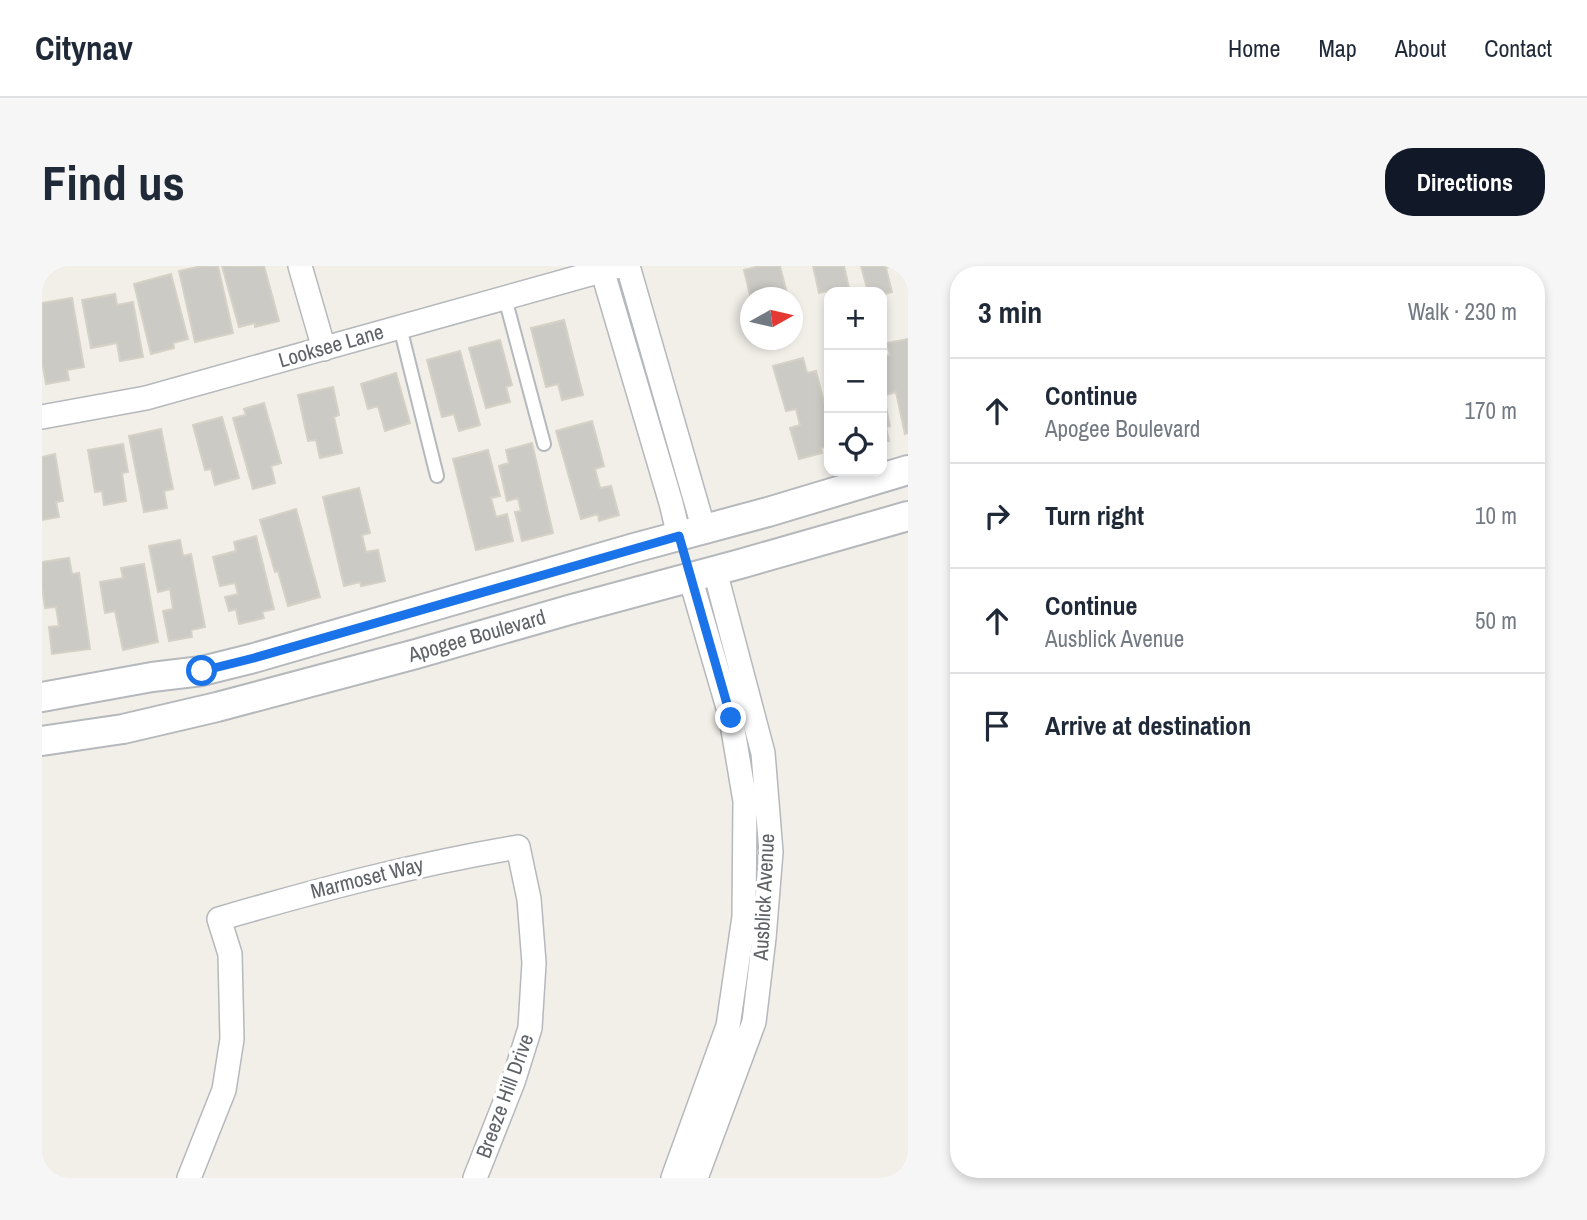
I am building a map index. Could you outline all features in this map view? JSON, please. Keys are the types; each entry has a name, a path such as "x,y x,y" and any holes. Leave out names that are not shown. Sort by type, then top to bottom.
{"street":[{"path":"300,266 324,349"},
{"path":"628,266 702,574"},
{"path":"607,268 671,503 691,533"},
{"name":"Looksee Lane","path":"42,417 146,398 607,268"},
{"name":"Apogee Boulevard","path":"42,697 202,671 254,658 908,470"},
{"name":"Apogee Boulevard","path":"42,741 124,729 217,707 908,516"},
{"name":"Ausblick Avenue","path":"673,1178 728,1026 744,917 745,801 702,574"},
{"name":"Ausblick Avenue","path":"696,1178 754,1022 771,852 763,753 702,574"},
{"name":"Marmoset Way","path":"189,1178 223,1090 232,1039 230,954 219,919 376,875 450,858 518,847"},
{"name":"Breeze Hill Drive","path":"475,1178 513,1082 530,1028 534,963 529,898 518,847"}],"lane":[{"path":"505,298 544,444"},
{"path":"400,327 437,476"}],"building":[{"path":"218,266 233,333 195,342 179,271"},
{"path":"222,266 264,266 279,321 255,327 255,323 239,327"},
{"path":"760,266 780,266 785,287 748,287 744,270"},
{"path":"813,266 844,266 849,287 824,287 824,292 819,293"},
{"path":"861,266 892,266 886,268 892,292 887,294 887,287 867,287"},
{"path":"171,274 188,339 173,343 174,348 151,354 134,284"},
{"path":"115,294 117,305 133,302 143,357 120,361 117,343 91,348 82,300"},
{"path":"72,298 84,367 67,370 69,380 46,384 42,362 42,303"},
{"path":"564,320 583,395 562,400 558,384 546,387 531,328"},
{"path":"908,339 908,433 905,434 896,392 887,395 887,356 890,355 887,343"},
{"path":"500,340 512,385 506,387 510,402 486,408 469,348"},
{"path":"460,351 480,425 459,431 454,414 442,417 427,360"},
{"path":"803,358 807,373 816,371 824,402 822,453 799,459 790,428 800,425 796,409 786,411 773,366"},
{"path":"396,373 410,423 385,431 378,406 368,409 361,384"},
{"path":"333,387 339,415 334,417 342,453 320,458 316,440 308,441 298,395"},
{"path":"264,403 281,463 271,466 275,483 253,489 233,418 246,415 244,409"},
{"path":"222,417 239,478 215,485 211,469 205,470 193,425"},
{"path":"592,421 604,466 595,469 600,488 611,486 619,515 599,521 598,514 581,519 556,431"},
{"path":"161,429 173,489 164,491 167,508 144,512 129,436"},
{"path":"532,443 553,533 522,541 515,512 521,511 518,498 507,501 499,466 509,463 506,450"},
{"path":"123,444 128,472 122,473 126,501 104,505 102,491 95,492 88,450"},
{"path":"488,450 500,496 491,498 496,517 507,514 513,541 476,550 453,459"},
{"path":"55,454 63,501 56,502 59,517 42,520 42,457"},
{"path":"359,488 370,533 362,535 366,552 378,550 385,581 344,586 323,497"},
{"path":"296,509 320,597 288,606 260,520"},
{"path":"256,536 274,609 262,612 264,618 239,624 236,609 229,611 225,597 238,594 235,583 220,586 213,557 236,551 234,542"},
{"path":"180,540 183,556 191,554 205,627 191,630 192,637 169,641 163,611 173,609 170,589 158,592 149,546"},
{"path":"69,558 72,574 79,573 90,649 52,654 49,627 59,626 56,607 45,608 42,562"},
{"path":"144,564 158,642 123,650 115,611 105,613 100,582 123,578 121,568"}],"route":[{"path":"202,671 679,536 731,718"}]}
